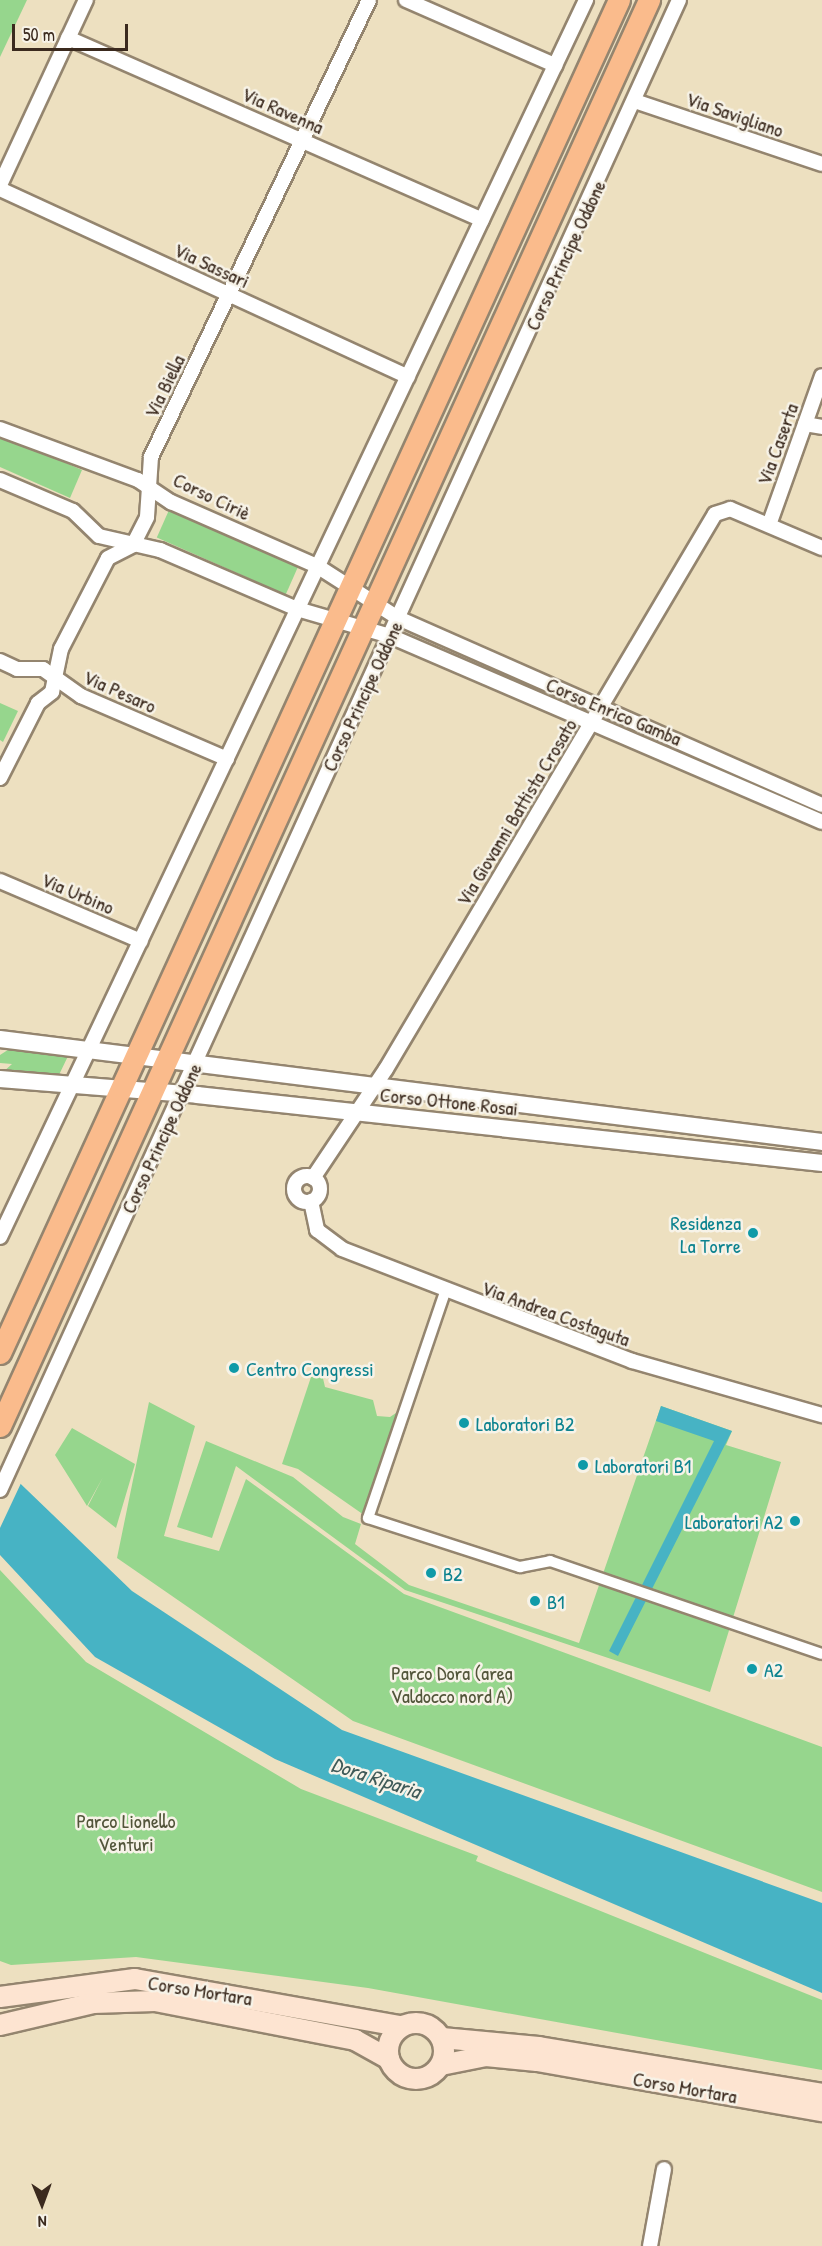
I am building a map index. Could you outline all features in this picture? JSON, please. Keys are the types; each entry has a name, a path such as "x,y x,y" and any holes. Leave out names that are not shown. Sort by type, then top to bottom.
{"main road":[{"path":"0,1353 619,0"},
{"name":"Corso Principe Oddone","path":"0,1426 649,0"},
{"name":"Corso Mortara","path":"0,1997 135,1979 400,2026"},
{"name":"Corso Mortara","path":"0,2025 93,2003 155,2001 355,2040 388,2060"},
{"path":"427,2025 442,2038 441,2065 418,2079 405,2076 388,2060 389,2040 400,2026 427,2025"},
{"name":"Corso Mortara","path":"442,2038 538,2047 822,2094"},
{"name":"Corso Mortara","path":"441,2065 486,2056 537,2061 822,2111"}],"street":[{"path":"0,187 86,0"},
{"name":"Via Biella","path":"133,545 147,517 151,457 369,0"},
{"path":"406,0 555,65"},
{"path":"0,1237 586,0"},
{"name":"Corso Principe Oddone","path":"0,1491 635,101 679,0"},
{"name":"Via Ravenna","path":"68,38 482,219"},
{"name":"Via Savigliano","path":"635,101 822,164"},
{"name":"Via Sassari","path":"0,187 408,377"},
{"name":"Via Caserta","path":"769,525 822,376"},
{"path":"806,424 822,427"},
{"name":"Corso Ciriè","path":"0,429 148,485 171,502 317,566 398,618"},
{"path":"0,480 73,511 99,536 160,550 297,609 390,636"},
{"name":"Via Giovanni Battista Crosato","path":"313,1178 373,1089 715,514 730,509 822,548"},
{"path":"0,778 55,678 61,649 108,558 133,545"},
{"name":"Corso Enrico Gamba","path":"398,618 822,805"},
{"name":"Corso Enrico Gamba","path":"390,636 822,822"},
{"name":"Via Pesaro","path":"0,661 17,669 43,669 81,696 227,759"},
{"name":"Via Urbino","path":"0,881 141,941"},
{"name":"Corso Ottone Rosai","path":"0,1039 89,1049 193,1067 822,1142"},
{"name":"Corso Ottone Rosai","path":"0,1079 71,1087 182,1093 822,1163"},
{"path":"302,1177 313,1178 319,1192 311,1201 300,1200 294,1189 302,1177"},
{"name":"Via Andrea Costaguta","path":"311,1201 314,1223 331,1243 445,1292 632,1361 822,1415"},
{"path":"445,1292 368,1518 520,1567 550,1561 732,1620 822,1654"},
{"path":"650,2246 664,2169"}],"green space":[{"path":"0,0 27,0 0,57"},
{"path":"0,434 82,470 70,498 0,467"},
{"path":"169,510 298,567 286,595 157,537"},
{"path":"0,703 18,711 3,742 0,740"},
{"path":"14,1046 70,1052 57,1079 2,1073 12,1064 0,1063 0,1055"},
{"path":"313,1371 322,1374 325,1387 373,1400 377,1416 390,1417 402,1409 364,1515 298,1469 282,1464"},
{"name":"Parco Dora (area Valdocco nord A)","path":"149,1402 195,1426 164,1536 219,1551 246,1479 404,1594 822,1747 822,1892 353,1721 117,1558"},
{"path":"661,1406 732,1431 726,1445 781,1462 710,1692 405,1590 236,1466 212,1538 177,1527 206,1441 293,1477 343,1517 361,1524 355,1544 409,1585 579,1643"},
{"path":"72,1428 135,1464 116,1528 88,1506 103,1477 87,1506 55,1455"},
{"name":"Parco Lionello Venturi","path":"0,1570 86,1662 301,1789 478,1856 476,1861 822,2000 822,2070 368,1988 136,1957 11,1965 0,1961"}],"water":[{"path":"661,1406 732,1431 618,1656 609,1651 714,1441 656,1421"},
{"name":"Dora Riparia","path":"0,1464 132,1591 342,1730 822,1903 822,1993 275,1759 95,1657 0,1555"}],"pier":[{"path":"0,1461 22,1481 0,1528"}],"place":[{"name":"Residenza La Torre","path":"753,1233"},
{"name":"Centro Congressi","path":"234,1368"},
{"name":"Laboratori B2","path":"464,1423"},
{"name":"Laboratori B1","path":"583,1465"},
{"name":"Laboratori A2","path":"795,1521"},
{"name":"B2","path":"431,1573"},
{"name":"B1","path":"535,1601"},
{"name":"A2","path":"752,1669"}]}
